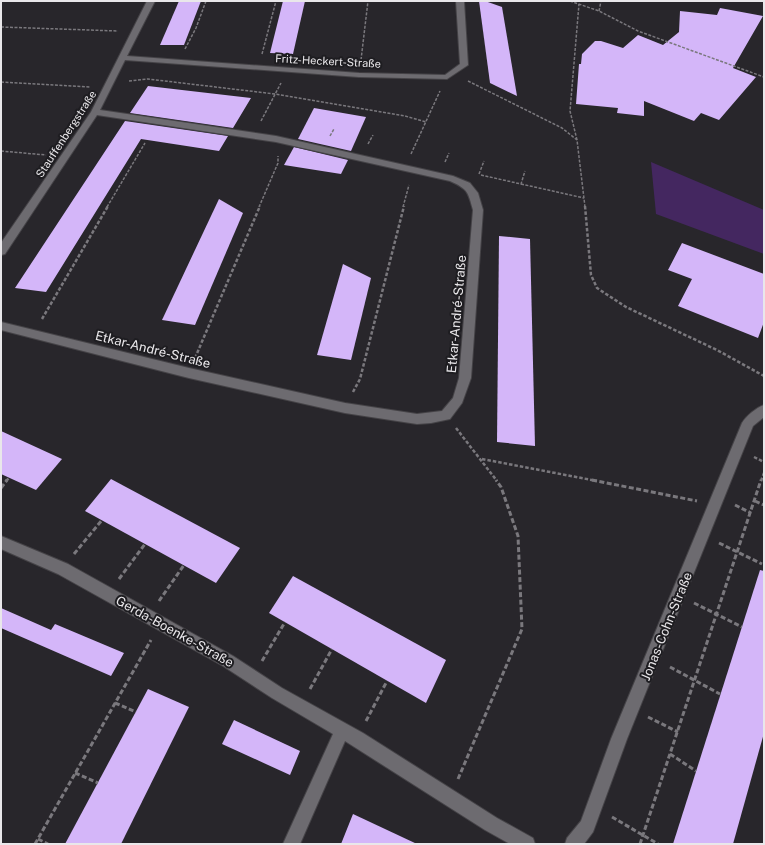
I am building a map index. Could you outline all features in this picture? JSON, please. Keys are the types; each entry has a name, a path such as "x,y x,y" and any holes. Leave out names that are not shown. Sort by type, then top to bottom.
{"street":[{"name":"Stauffenbergstraße","path":"1,250 95,112 151,1"},
{"path":"447,77 464,65 460,1"},
{"name":"Fritz-Heckert-Straße","path":"123,58 359,75 447,77"},
{"name":"Etkar-André-Straße","path":"1,326 34,333 189,373 346,408 417,419 431,418 446,415 458,400 465,378 478,210 473,193 467,185 453,179 404,167 276,139 95,112"},
{"name":"Jonas-Cohn-Straße","path":"573,844 588,826 652,658 748,423 764,410"},
{"name":"Gerda-Boenke-Straße","path":"1,542 63,569 253,676 277,693 301,705 491,824 527,844"},
{"path":"290,844 342,731"}],"path":[{"path":"179,62 196,28 206,1"},
{"path":"258,68 276,1"},
{"path":"359,75 368,1"},
{"path":"570,1 599,11 638,31 764,77"},
{"path":"599,11 601,1"},
{"path":"578,4 570,111 577,140 590,245 591,275 597,288 626,307 718,350 764,376"},
{"path":"1,27 136,32"},
{"path":"253,135 288,70"},
{"path":"346,408 360,379 409,185 404,167 447,77 470,82 562,128 577,140"},
{"path":"1,82 109,85 148,79 275,94 405,116 426,122"},
{"path":"189,373 278,163 276,139"},
{"path":"34,333 145,143"},
{"path":"1,151 66,156"},
{"path":"484,161 478,174 584,198"},
{"path":"521,184 525,171"},
{"path":"446,415 501,487 518,536 522,629 450,798"},
{"path":"481,459 715,504"},
{"path":"640,844 764,473"},
{"path":"1,488 9,478"},
{"path":"755,501 764,505"},
{"path":"63,569 102,520"},
{"path":"702,535 762,564"},
{"path":"108,594 145,544"},
{"path":"35,844 115,703 154,620 184,565"},
{"path":"678,595 742,627"},
{"path":"253,676 285,622"},
{"path":"301,705 332,649"},
{"path":"652,658 720,694"},
{"path":"357,739 386,681"},
{"path":"115,703 136,712"},
{"path":"632,709 678,732"},
{"path":"670,754 696,770"},
{"path":"75,773 98,782"},
{"path":"594,807 658,844"},
{"path":"38,838 48,844"}],"shaded area":[{"path":"651,162 764,210 764,254 656,214"}],"building":[{"path":"179,1 201,1 184,45 160,45"},
{"path":"283,1 305,1 293,54 270,53"},
{"path":"479,1 485,1 502,7 517,96 490,83"},
{"path":"720,8 763,16 733,68 756,77 719,120 701,113 694,121 644,101 644,116 617,113 618,108 576,104 579,64 581,64 582,54 595,41 601,41 623,48 638,35 663,45 679,32 680,11 717,15"},
{"path":"148,86 251,98 233,128 130,113"},
{"path":"314,108 366,117 351,151 298,139"},
{"path":"125,121 228,136 219,151 141,139 46,292 15,288"},
{"path":"294,147 348,160 341,174 284,165"},
{"path":"219,199 243,213 195,325 162,320"},
{"path":"499,236 530,239 535,446 497,442"},
{"path":"682,243 764,274 764,322 758,338 678,306 692,279 668,270"},
{"path":"343,264 371,278 351,360 317,355"},
{"path":"1,431 62,459 36,490 1,474"},
{"path":"111,479 240,548 216,583 85,511"},
{"path":"760,570 764,571 764,733 733,844 673,844"},
{"path":"293,576 446,660 426,703 269,613"},
{"path":"1,608 51,630 55,624 124,653 111,676 1,628"},
{"path":"148,689 189,707 121,844 65,844"},
{"path":"234,720 300,751 290,775 222,744"},
{"path":"353,814 417,844 341,844"}]}
